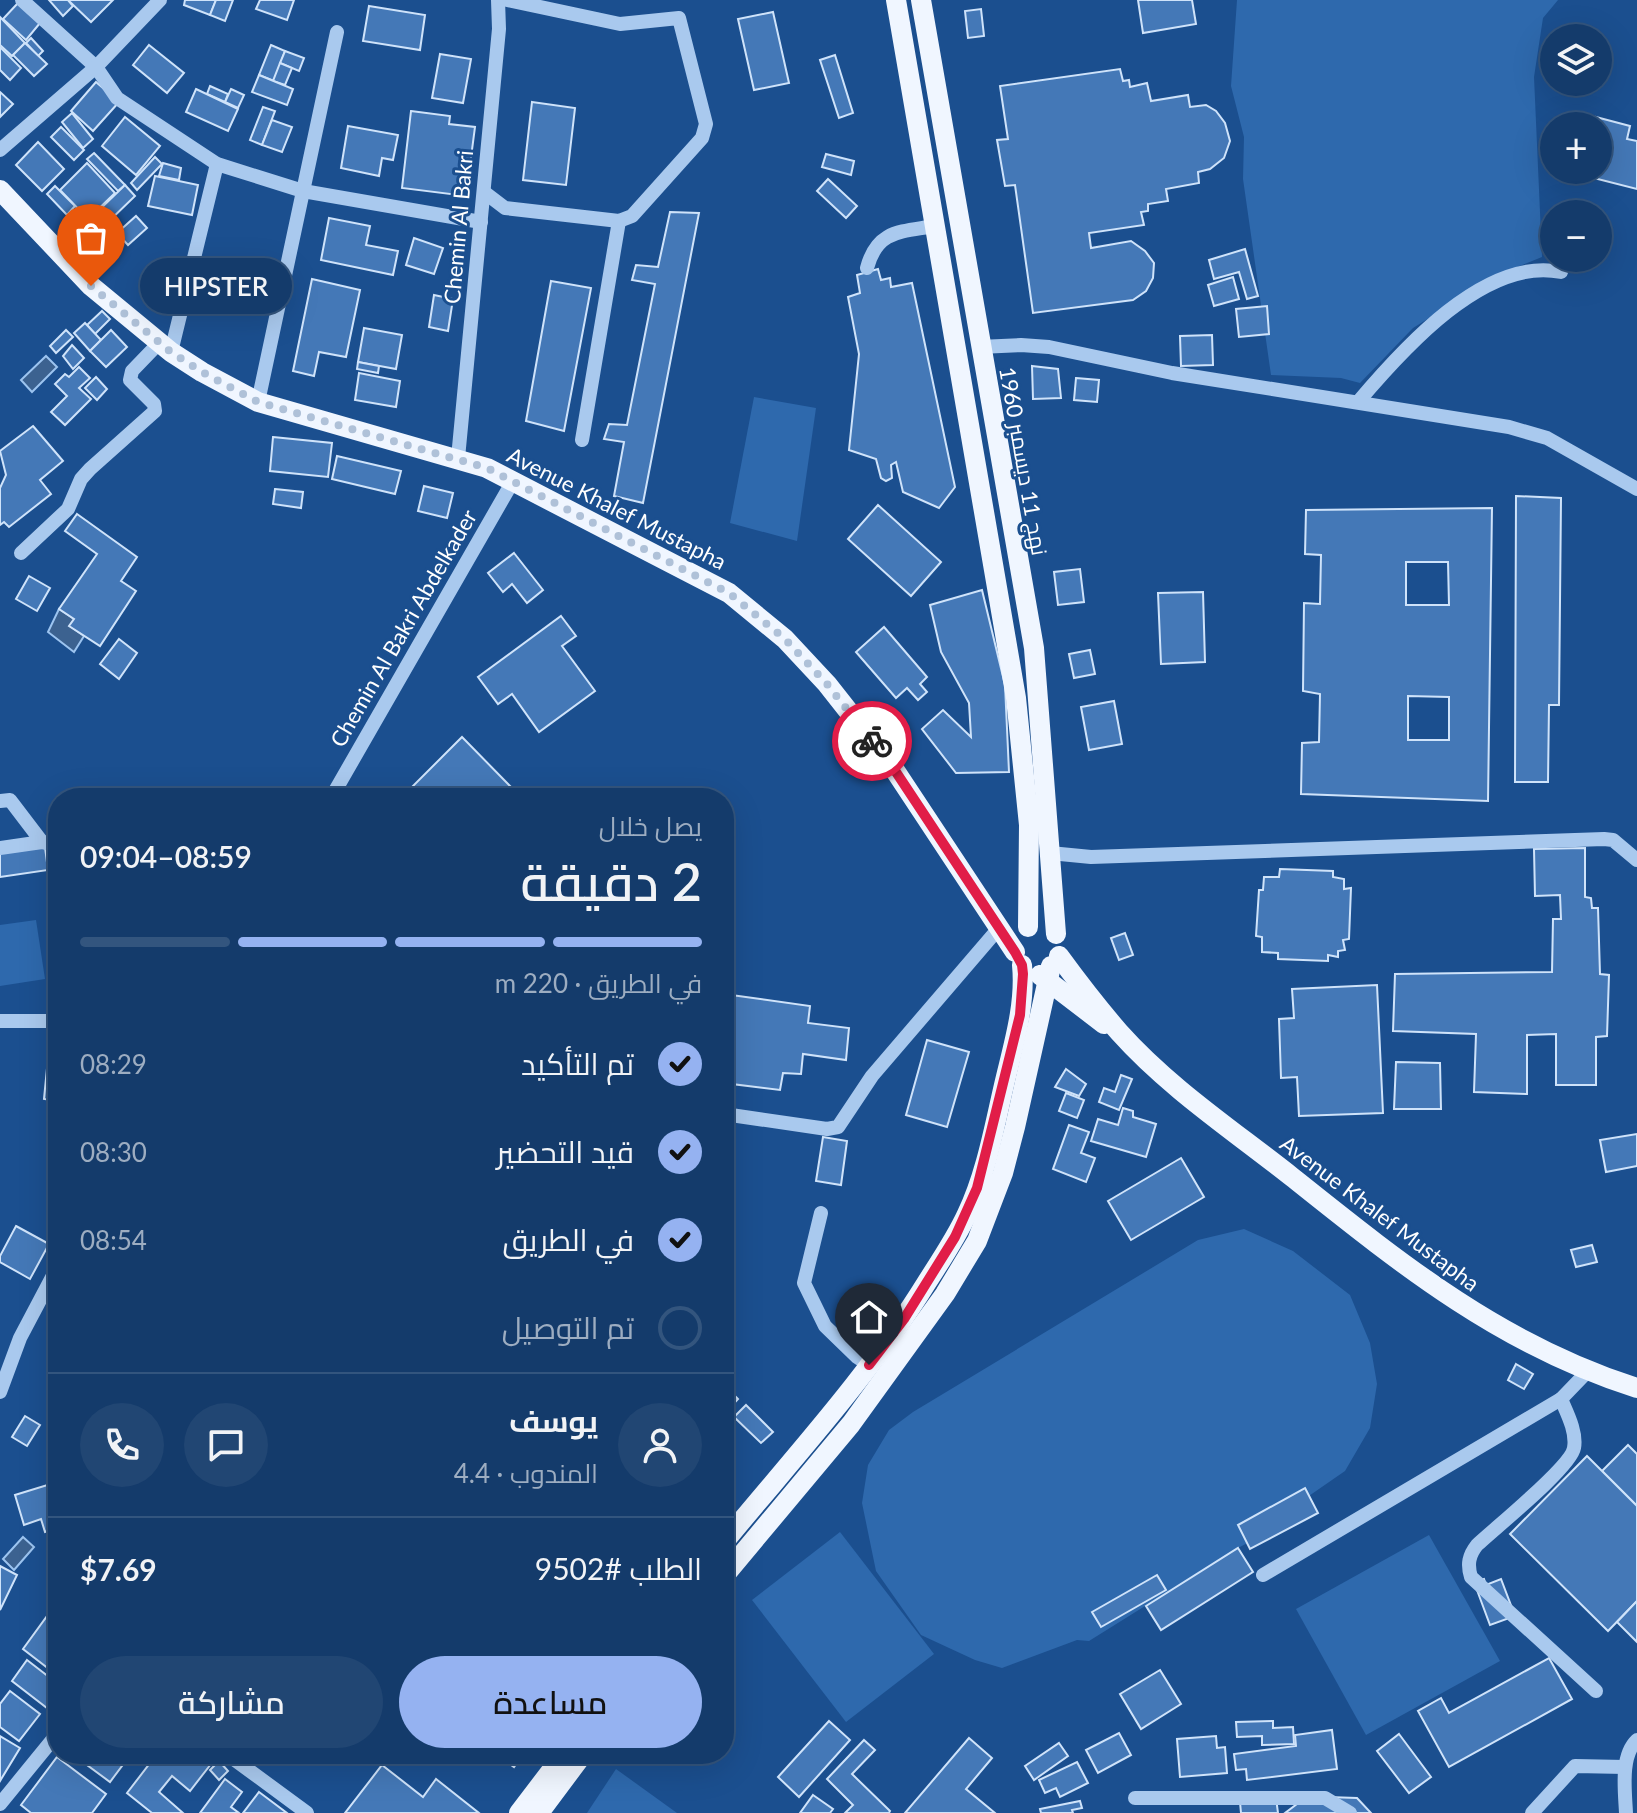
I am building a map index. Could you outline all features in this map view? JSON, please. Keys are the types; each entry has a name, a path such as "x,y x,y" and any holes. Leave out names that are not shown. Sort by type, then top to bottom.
{"main road":[{"path":"896,0 1016,698 1029,825 1027,928"},
{"name":"نهج 11 ديسمبر 1960","path":"921,0 979,347 1034,648 1059,941 1038,965"},
{"name":"Avenue Khalef Mustapha","path":"0,190 91,286 165,347 202,372 258,402 458,458 513,481 729,593 785,639 827,684 894,769 999,928 1038,965 1121,1034 1174,1084 1390,1256 1474,1314 1587,1372 1637,1388"},
{"name":"Avenue Khalef Mustapha","path":"970,883 1027,928"},
{"path":"734,1564 851,1424 945,1294 977,1241 1007,1158 1038,965 1017,937 1027,928 1043,926 1056,934"},
{"path":"734,1524 869,1365 904,1319 955,1237 977,1188 1020,1015 1023,982 1038,965"},
{"path":"519,1813 556,1764"},
{"path":"539,1813 576,1764"}],"street":[{"path":"22,0 96,67 117,98 217,164 303,191 481,222"},
{"path":"0,150 96,67 160,0"},
{"name":"Chemin Al Bakri","path":"458,458 499,29 498,0"},
{"path":"484,192 505,208 619,221 632,216 702,138 706,124 679,18 620,24 507,0"},
{"path":"258,402 337,32"},
{"path":"21,553 68,509 81,479 90,469 155,411 154,404 130,380 132,371 165,347 217,164"},
{"path":"582,440 619,221"},
{"path":"867,268 871,252 879,241 891,234 934,226"},
{"path":"1358,402 1402,351 1431,324 1470,297 1511,275 1540,269"},
{"path":"979,347 1049,347 1172,373 1522,431 1547,438 1637,489"},
{"name":"Chemin Al Bakri Abdelkader","path":"337,788 513,481"},
{"path":"0,801 10,800 42,842"},
{"path":"1050,853 1091,857 1604,839 1613,840 1637,860"},
{"path":"0,848 48,844"},
{"path":"734,1115 827,1129 838,1127 872,1076 999,928"},
{"path":"0,1021 48,1021"},
{"path":"821,1213 804,1283 825,1326 869,1365"},
{"path":"0,1392 20,1338 48,1285"},
{"path":"1263,1575 1561,1399 1587,1372"},
{"path":"1561,1399 1574,1433 1574,1449 1560,1469 1477,1545 1471,1553 1468,1568 1471,1577 1596,1691"},
{"path":"1626,1813 1625,1767 1630,1746 1637,1740"},
{"path":"13,1813 0,1804 48,1745"},
{"path":"241,1764 307,1813"},
{"path":"1532,1813 1575,1766 1625,1767"},
{"path":"1135,1798 1325,1798 1350,1813"}],"shaded area":[{"path":"1237,0 1558,0 1540,24 1534,77 1540,258 1502,273 1413,328 1360,383 1341,378 1271,375 1243,179 1244,137 1231,86"},
{"path":"46,356 57,367 32,392 21,380"},
{"path":"754,397 816,408 797,541 730,523"},
{"path":"59,609 74,619 70,626 84,636 74,652 48,632"},
{"path":"36,920 45,979 0,986 0,925"},
{"path":"1244,1229 1293,1251 1350,1295 1370,1343 1377,1384 1370,1428 1345,1471 1290,1509 1291,1520 1238,1548 1089,1641 1077,1640 1002,1668 975,1660 921,1635 876,1571 862,1503 868,1465 889,1430 913,1412 1198,1240"},
{"path":"840,1532 934,1654 846,1722 752,1600"},
{"path":"1429,1535 1500,1661 1366,1735 1296,1609"},
{"path":"23,1537 34,1547 14,1570 3,1559"},
{"path":"616,1769 677,1813 587,1813"}],"building":[{"path":"49,0 68,0 73,6 63,16"},
{"path":"68,0 113,0 91,22"},
{"path":"185,0 216,0 210,15 184,5"},
{"path":"216,0 233,0 225,21 210,15"},
{"path":"260,0 294,0 287,20 256,9"},
{"path":"1138,0 1192,0 1196,24 1143,33"},
{"path":"18,3 40,23 26,40 3,19"},
{"path":"369,6 425,15 420,50 363,41"},
{"path":"981,9 984,36 968,38 965,11"},
{"path":"773,12 789,83 754,90 738,19"},
{"path":"0,17 25,43 12,56 0,45"},
{"path":"31,38 43,51 38,56 26,43"},
{"path":"25,43 47,64 34,76 13,55"},
{"path":"149,45 184,73 167,93 133,65"},
{"path":"271,45 285,51 274,81 259,75"},
{"path":"0,47 21,68 10,80 0,70"},
{"path":"285,51 304,58 299,71 280,63"},
{"path":"440,54 471,59 463,103 432,98"},
{"path":"835,55 853,113 839,118 820,60"},
{"path":"280,63 292,68 285,85 273,81"},
{"path":"1120,69 1123,81 1129,80 1130,87 1147,83 1151,101 1188,95 1190,107 1206,105 1216,111 1225,123 1230,141 1224,158 1210,169 1198,172 1199,183 1166,189 1168,201 1148,204 1148,211 1141,212 1144,225 1089,233 1091,248 1131,241 1145,251 1154,263 1153,278 1146,291 1133,300 1033,313 1015,185 1005,186 997,140 1008,139 1000,86"},
{"path":"259,75 293,89 287,105 252,92"},
{"path":"96,82 119,102 93,131 71,111"},
{"path":"210,86 228,94 225,102 207,94"},
{"path":"196,89 238,109 228,131 186,112"},
{"path":"231,89 244,95 238,108 225,102"},
{"path":"0,92 13,104 0,117"},
{"path":"532,102 575,108 566,185 523,180"},
{"path":"263,107 275,111 262,145 250,140"},
{"path":"411,111 450,116 449,124 475,127 466,196 402,188"},
{"path":"72,113 93,139 83,148 62,122"},
{"path":"125,117 160,146 136,175 102,146"},
{"path":"272,120 292,127 282,152 262,145"},
{"path":"1612,121 1630,126 1627,139 1637,141 1637,189 1612,183"},
{"path":"348,126 398,135 393,160 382,158 379,176 341,168"},
{"path":"61,127 84,150 74,160 51,137"},
{"path":"38,142 64,169 42,191 16,165"},
{"path":"94,153 125,185 118,191 87,159"},
{"path":"826,154 854,161 851,175 822,167"},
{"path":"155,157 162,164 137,190 131,183"},
{"path":"87,163 115,193 88,219 60,190"},
{"path":"163,163 181,168 179,180 159,176"},
{"path":"155,176 198,185 192,215 148,206"},
{"path":"828,179 857,206 846,218 817,191"},
{"path":"125,185 135,196 105,225 95,214"},
{"path":"55,186 75,206 67,215 47,194"},
{"path":"670,212 699,213 643,503 614,496 624,442 604,439 609,424 627,425 655,284 632,280 636,265 658,267"},
{"path":"136,216 147,228 128,245 117,233"},
{"path":"329,218 370,226 366,245 398,251 393,275 321,260"},
{"path":"414,238 443,248 434,274 406,265"},
{"path":"1245,249 1258,296 1247,299 1239,272 1214,279 1209,260"},
{"path":"239,258 266,264 254,314 227,308"},
{"path":"878,269 881,280 890,278 891,287 912,283 955,487 939,508 903,492 896,462 891,465 892,478 886,481 881,478 876,459 849,450 859,354 848,297 860,293 857,275"},
{"path":"161,274 180,286 168,304 150,292"},
{"path":"1233,277 1239,299 1214,306 1208,285"},
{"path":"312,279 360,290 346,357 319,352 314,376 293,371"},
{"path":"551,281 591,288 564,431 526,421"},
{"path":"434,295 453,299 448,331 429,327"},
{"path":"1267,306 1269,334 1239,337 1236,309"},
{"path":"102,311 110,319 95,334 87,325"},
{"path":"85,323 101,340 90,351 74,333"},
{"path":"364,328 402,335 396,369 358,362"},
{"path":"66,330 73,337 56,353 50,346"},
{"path":"111,330 127,347 106,367 90,351"},
{"path":"1212,335 1213,365 1181,366 1180,336"},
{"path":"72,345 84,358 73,369 63,356"},
{"path":"358,362 379,366 378,373 357,369"},
{"path":"1032,366 1058,369 1061,398 1033,399"},
{"path":"79,367 90,378 79,388 91,399 65,425 51,412 67,396 55,384"},
{"path":"359,373 400,381 396,407 355,400"},
{"path":"96,377 107,389 97,400 85,388"},
{"path":"1076,378 1099,380 1097,402 1074,400"},
{"path":"33,426 63,461 40,480 51,494 9,527 4,522 0,525 0,488 6,475 0,451"},
{"path":"273,437 332,443 328,477 270,471"},
{"path":"337,456 401,471 395,494 332,479"},
{"path":"424,486 453,493 447,518 418,511"},
{"path":"275,489 303,492 301,508 273,504"},
{"path":"1516,496 1561,498 1559,705 1549,705 1548,782 1515,782"},
{"path":"878,505 941,562 911,596 848,539"},
{"path":"1492,508 1488,801 1301,794 1302,743 1319,742 1320,694 1303,691 1304,603 1320,604 1321,555 1305,554 1306,510","holes":["1406,562 1448,562 1449,605 1406,605","1408,696 1449,697 1449,740 1408,740"]},
{"path":"77,514 137,557 121,581 136,591 100,646 69,626 74,619 59,609 97,554 65,531"},
{"path":"514,553 543,590 527,603 512,584 503,592 488,573"},
{"path":"1080,569 1084,602 1058,605 1054,572"},
{"path":"29,576 50,588 37,611 16,599"},
{"path":"982,590 1005,685 1009,772 956,773 922,729 943,710 971,737 969,703 941,652 930,605"},
{"path":"1203,592 1205,662 1161,664 1158,593"},
{"path":"561,616 576,636 562,646 595,691 539,732 512,694 498,704 478,677"},
{"path":"884,627 927,677 920,684 927,692 918,700 907,688 896,698 856,652"},
{"path":"119,639 137,653 119,679 100,664"},
{"path":"1090,650 1095,674 1074,678 1069,654"},
{"path":"1114,701 1122,744 1089,750 1081,707"},
{"path":"462,737 512,788 411,788"},
{"path":"45,847 48,870 0,877 0,853"},
{"path":"1585,848 1585,897 1591,898 1592,908 1598,908 1600,974 1609,975 1607,1036 1596,1037 1596,1085 1556,1085 1556,1034 1527,1035 1527,1094 1474,1092 1476,1034 1393,1031 1395,974 1552,972 1553,919 1561,919 1560,895 1535,896 1534,849"},
{"path":"1280,869 1333,871 1333,877 1344,879 1344,889 1351,888 1349,939 1343,940 1345,950 1338,951 1338,957 1328,955 1328,961 1278,959 1278,953 1262,952 1262,937 1256,936 1259,890 1263,890 1264,877 1279,877"},
{"path":"1125,933 1133,955 1119,960 1111,938"},
{"path":"1377,985 1383,1113 1299,1116 1297,1077 1281,1078 1279,1019 1294,1018 1292,989"},
{"path":"734,995 810,1006 808,1023 849,1028 846,1060 803,1054 801,1074 783,1073 780,1090 734,1084"},
{"path":"927,1040 969,1052 947,1127 906,1115"},
{"path":"48,1058 48,1100 44,1099"},
{"path":"1396,1062 1440,1063 1441,1109 1394,1109"},
{"path":"1066,1069 1086,1084 1079,1096 1055,1087"},
{"path":"1121,1075 1132,1079 1119,1110 1099,1102 1104,1088 1115,1092"},
{"path":"1066,1093 1084,1100 1077,1118 1059,1111"},
{"path":"1123,1108 1133,1111 1133,1117 1156,1124 1146,1157 1091,1141 1098,1119 1118,1125"},
{"path":"1069,1125 1089,1132 1081,1153 1095,1158 1086,1182 1053,1169"},
{"path":"1637,1134 1637,1166 1606,1172 1600,1140"},
{"path":"823,1137 847,1141 841,1185 816,1181"},
{"path":"1181,1158 1204,1197 1131,1240 1108,1201"},
{"path":"16,1226 48,1243 30,1279 0,1262 0,1256"},
{"path":"1592,1245 1597,1262 1576,1267 1571,1250"},
{"path":"1516,1364 1533,1374 1524,1389 1508,1380"},
{"path":"746,1405 773,1432 761,1443 734,1417"},
{"path":"25,1416 40,1425 27,1446 12,1437"},
{"path":"1628,1445 1637,1454 1637,1506 1602,1471"},
{"path":"1587,1456 1637,1506 1637,1601 1608,1631 1510,1534"},
{"path":"48,1485 48,1531 45,1532 41,1519 24,1525 15,1495"},
{"path":"1305,1488 1318,1513 1250,1549 1238,1525"},
{"path":"1238,1548 1253,1572 1161,1630 1146,1606"},
{"path":"0,1566 17,1575 0,1610"},
{"path":"1157,1575 1166,1590 1101,1627 1092,1612"},
{"path":"1484,1579 1486,1585 1501,1579 1515,1616 1490,1625 1474,1582"},
{"path":"1637,1601 1637,1642 1617,1622"},
{"path":"48,1615 48,1668 23,1649"},
{"path":"1549,1658 1572,1699 1449,1767 1418,1711 1441,1698 1449,1713"},
{"path":"27,1660 48,1676 48,1709 12,1681"},
{"path":"1160,1670 1181,1704 1141,1729 1120,1694"},
{"path":"10,1691 40,1714 19,1741 0,1727 0,1704"},
{"path":"829,1721 850,1740 799,1797 778,1777"},
{"path":"1273,1721 1273,1728 1293,1727 1294,1744 1262,1745 1262,1736 1237,1737 1236,1722"},
{"path":"1332,1730 1337,1769 1247,1780 1246,1769 1236,1770 1234,1754 1296,1746 1295,1735"},
{"path":"1119,1733 1131,1755 1098,1773 1086,1750"},
{"path":"1399,1734 1431,1777 1409,1793 1377,1751"},
{"path":"0,1736 20,1748 0,1781"},
{"path":"1216,1736 1217,1748 1225,1747 1227,1773 1180,1777 1177,1739"},
{"path":"969,1738 992,1758 966,1789 995,1813 905,1813"},
{"path":"864,1740 875,1750 852,1774 889,1813 845,1813 853,1805 827,1779"},
{"path":"1059,1743 1068,1756 1034,1780 1025,1766"},
{"path":"1077,1762 1088,1783 1060,1797 1056,1788 1045,1793 1039,1780"},
{"path":"52,1764 66,1764 106,1794 92,1813 31,1813 21,1805"},
{"path":"86,1764 124,1764 110,1782"},
{"path":"149,1764 211,1764 190,1791 172,1776 159,1792 183,1813 152,1813 127,1793"},
{"path":"216,1764 222,1764 228,1771 219,1780 210,1770"},
{"path":"382,1765 423,1797 436,1779 479,1813 345,1813"},
{"path":"225,1779 242,1792 231,1807 239,1813 200,1813"},
{"path":"259,1792 287,1813 243,1813"},
{"path":"813,1795 833,1809 830,1813 800,1813"},
{"path":"1276,1798 1278,1813 1241,1813 1240,1802"},
{"path":"1305,1798 1357,1798 1371,1813 1285,1813"},
{"path":"1080,1801 1082,1808 1072,1810 1073,1813 1041,1813 1040,1809"}],"way so far":[{"path":"91,286 171,352 258,402 487,468 729,593 785,639 827,684 872,741"}],"place":[{"name":"HIPSTER","path":"91,286"}],"route":[{"path":"869,1365 904,1319 968,1213 991,1141 1020,1015 1023,982 1022,965 1015,952 894,769 872,741"}]}
